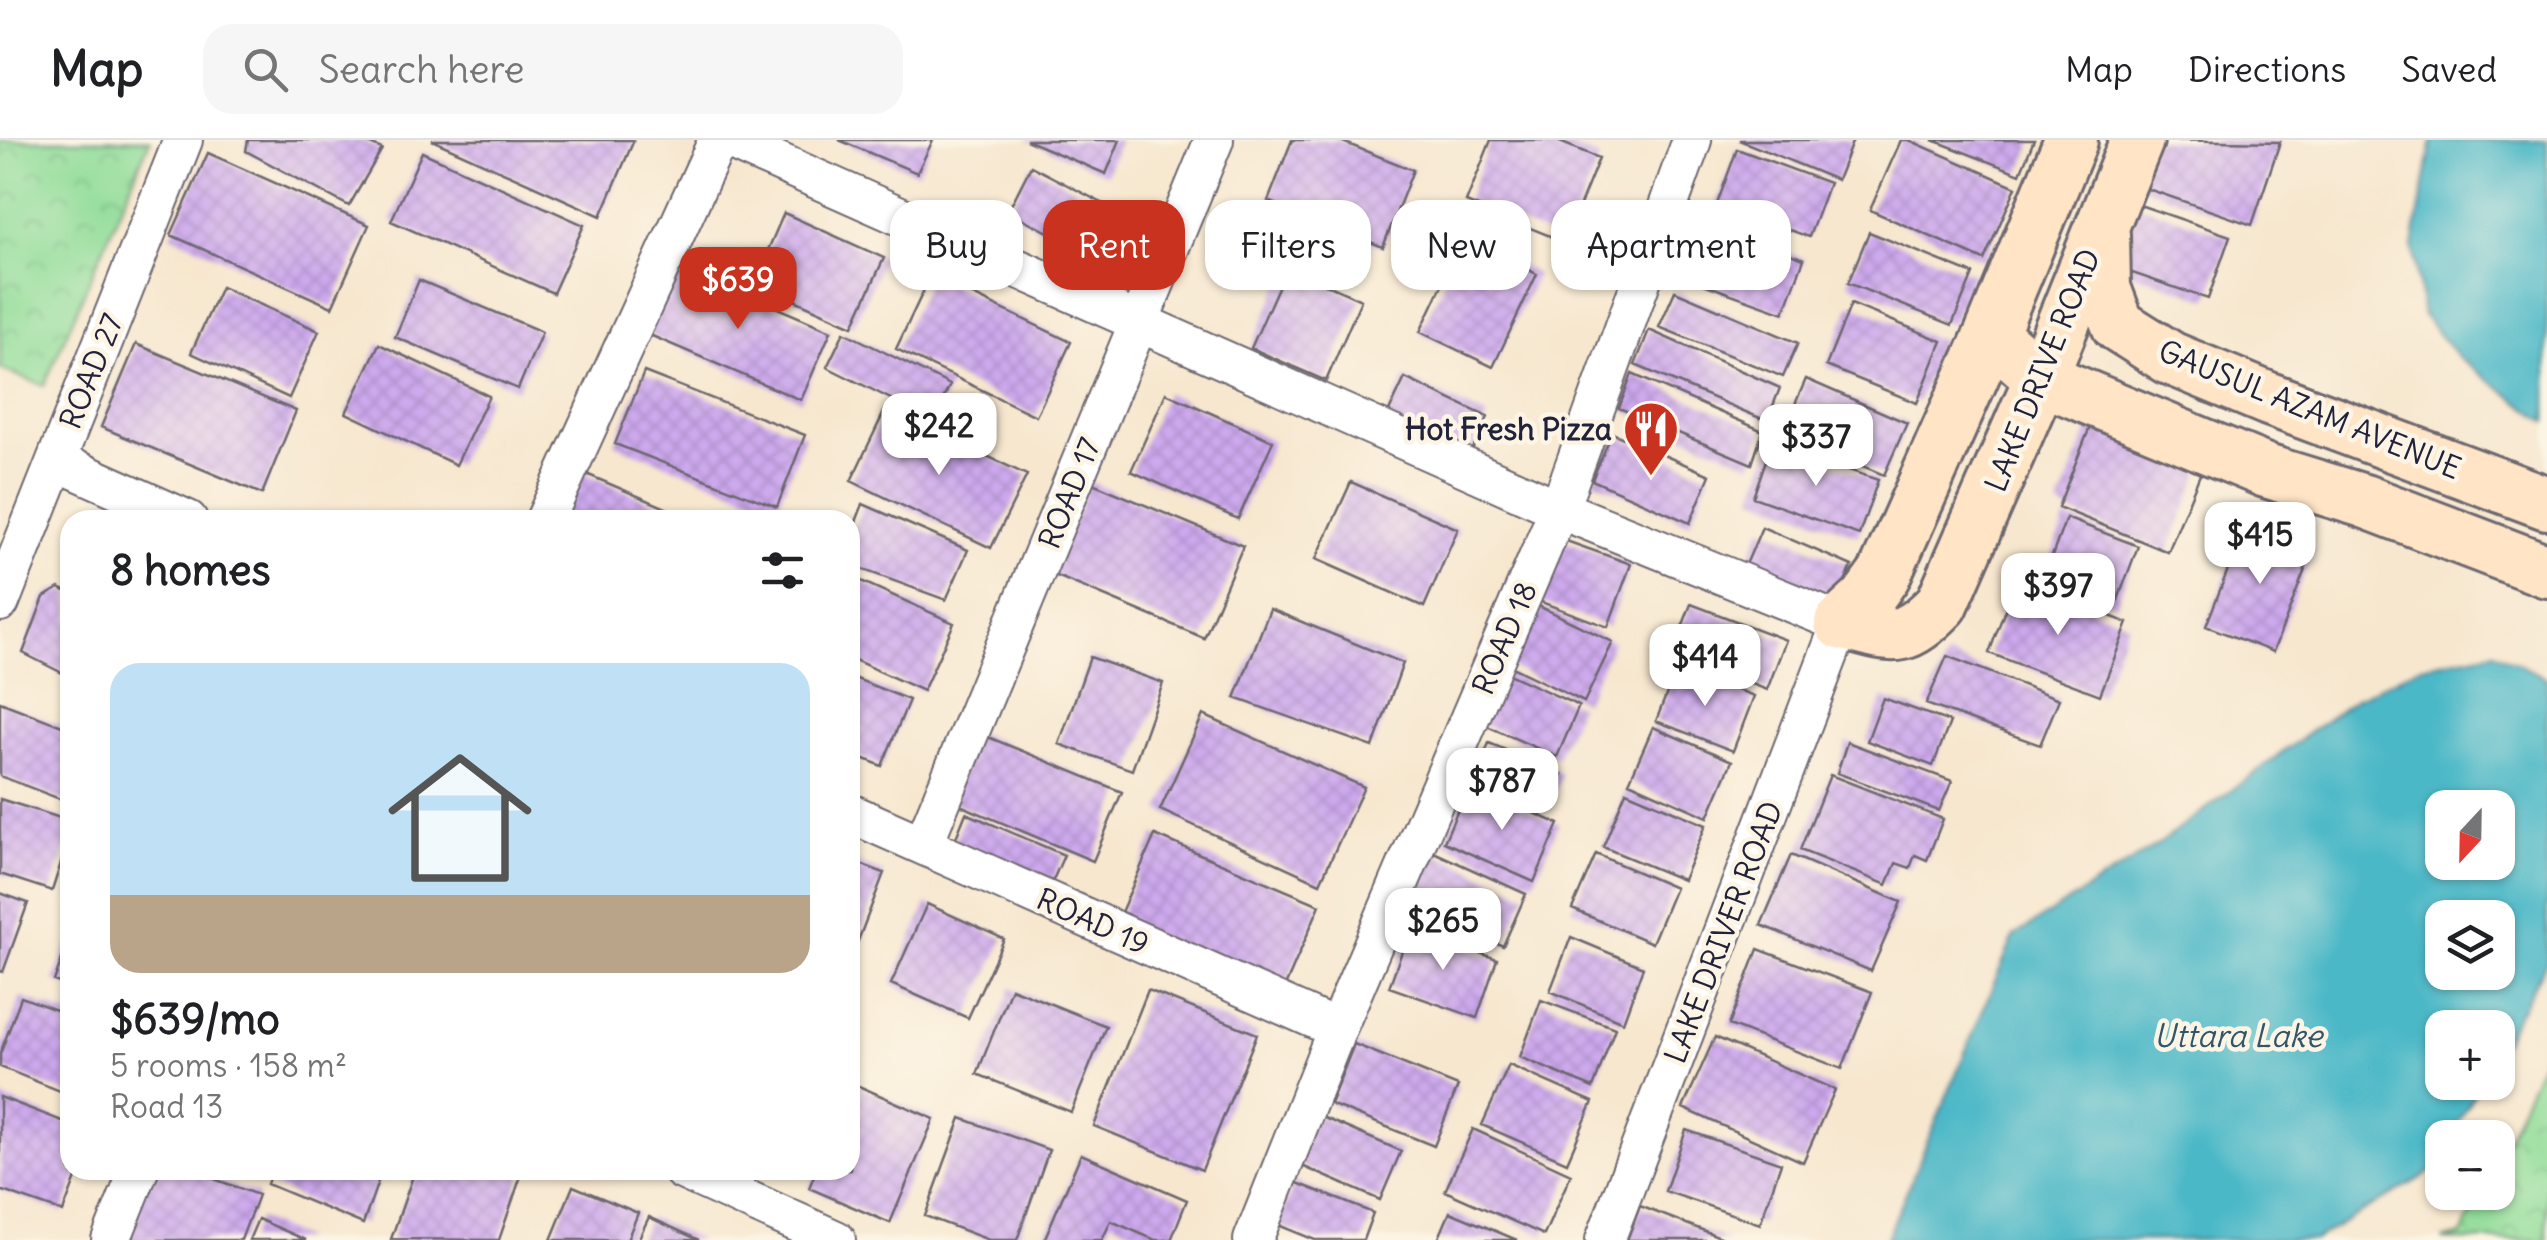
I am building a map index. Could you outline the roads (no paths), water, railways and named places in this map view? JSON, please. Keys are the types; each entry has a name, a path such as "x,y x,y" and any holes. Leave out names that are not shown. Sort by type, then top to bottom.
{"street":[{"name":"ROAD 27","path":"0,602 182,140"},
{"path":"550,510 718,140"},
{"path":"729,140 1559,510 1841,624"},
{"name":"ROAD 17","path":"923,845 1214,140"},
{"name":"ROAD 18","path":"1254,1240 1336,1029 1559,510 1692,140"},
{"name":"LAKE DRIVE ROAD","path":"1841,624 1884,575 1991,334 2071,140"},
{"name":"LAKE DRIVE ROAD","path":"1841,624 1893,636 1919,628 1942,604 2042,378 2137,140"},
{"name":"GAUSUL AZAM AVENUE","path":"2102,222 2104,288 2118,326 2157,350 2269,399 2547,503"},
{"path":"1991,334 2042,378 2266,470 2364,501 2547,571"},
{"path":"56,461 166,510"},
{"name":"LAKE DRIVER ROAD","path":"1604,1240 1841,624"},
{"name":"ROAD 19","path":"860,817 1336,1029"},
{"path":"111,1240 135,1180"},
{"path":"704,1180 836,1240"}],"water":[{"path":"2432,140 2547,140 2547,422 2460,359 2423,316 2413,247"},
{"name":"Uttara Lake","path":"2494,652 2547,678 2547,961 2515,1020 2515,1010 2425,1010 2425,1100 2471,1100 2459,1120 2425,1120 2425,1175 2314,1240 1886,1240 2014,936 2159,844 2356,698 2421,666"}],"place":[{"name":"Hot Fresh Pizza","path":"1651,478"}]}
